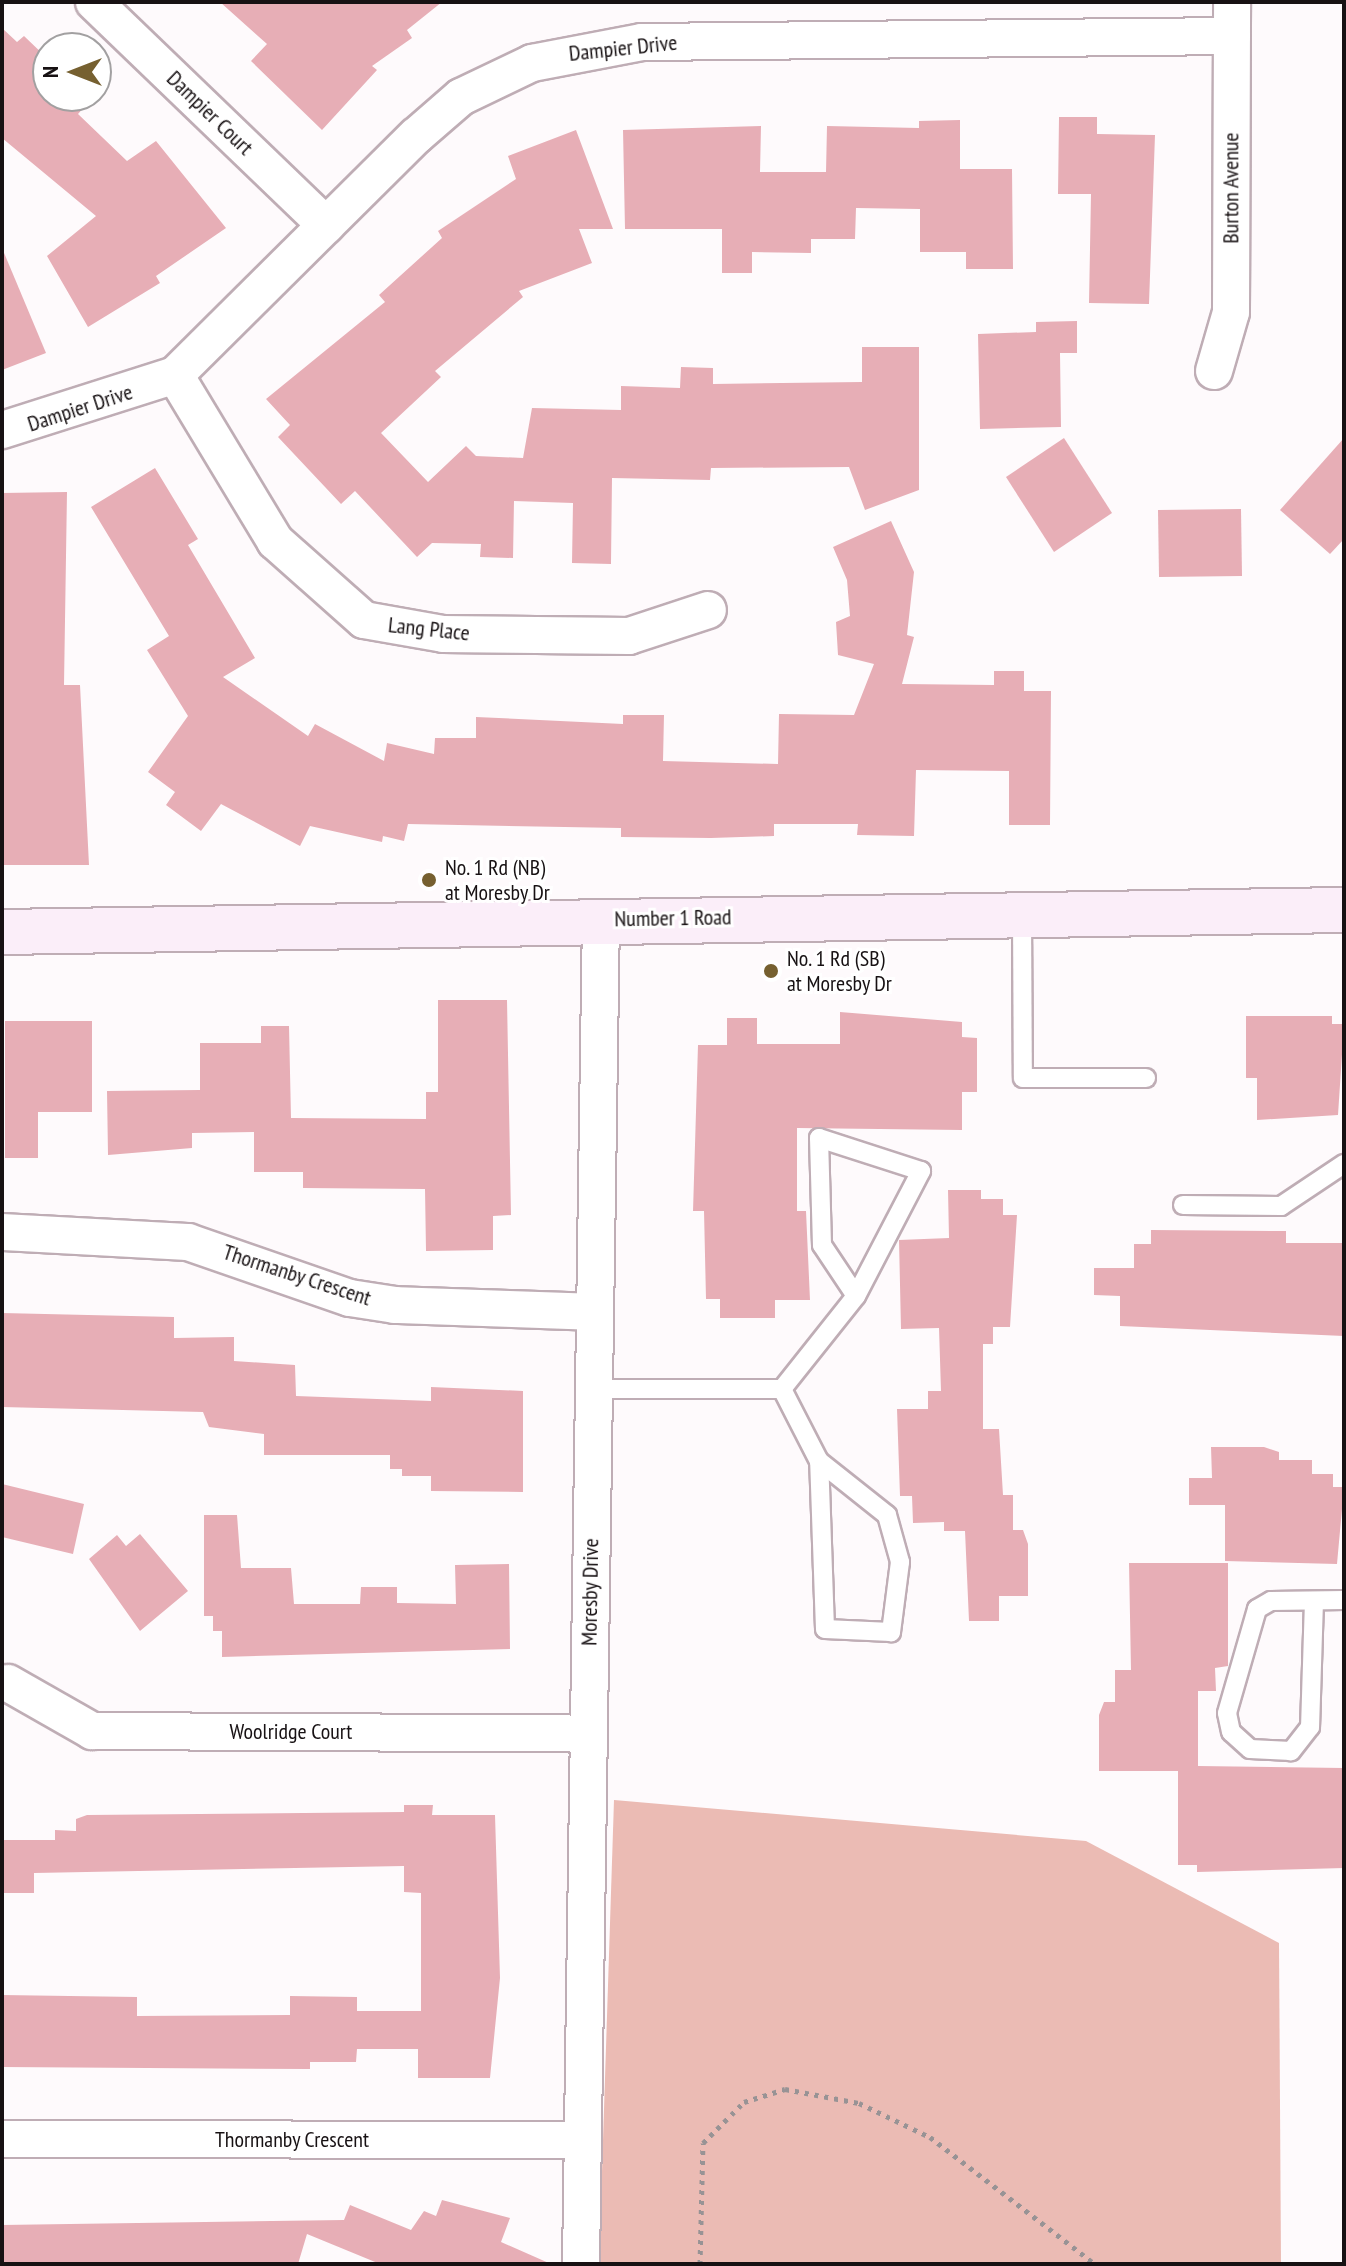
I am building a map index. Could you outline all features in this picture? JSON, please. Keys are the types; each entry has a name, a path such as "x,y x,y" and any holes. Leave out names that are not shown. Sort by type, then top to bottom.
{"main road":[{"name":"Number 1 Road","path":"2,932 601,919 1344,910"}],"street":[{"name":"Dampier Court","path":"94,2 326,225"},
{"name":"Dampier Drive","path":"2,430 175,375 461,97 579,49 642,42 1232,19"},
{"name":"Burton Avenue","path":"1214,371 1231,312 1232,19"},
{"name":"Lang Place","path":"175,375 275,541 364,620 443,634 629,636 708,610"},
{"name":"Moresby Drive","path":"581,2264 601,919"},
{"name":"Thormanby Crescent","path":"2,1232 188,1242 350,1298 395,1305 594,1312"},
{"name":"Woolridge Court","path":"8,1683 92,1731 587,1734"},
{"name":"Thormanby Crescent","path":"2,2139 581,2140"}],"lane":[{"path":"1022,914 1023,1078 1146,1078"},
{"path":"782,1389 856,1296 921,1171 819,1138 822,1245 856,1296"},
{"path":"1183,1205 1281,1206 1344,1164"},
{"path":"594,1389 782,1389"},
{"path":"782,1389 819,1461 887,1515 900,1562 891,1632 825,1629 819,1461"},
{"path":"1314,1601 1310,1727 1291,1751 1250,1749 1231,1732 1227,1713 1250,1623 1271,1601 1344,1600"}],"path":[{"path":"700,2264 703,2143 744,2102 785,2089 859,2103 930,2137 1095,2264"}],"shaded area":[{"path":"614,1800 1086,1841 1279,1943 1281,2264 599,2264"}],"building":[{"path":"220,2 442,2 407,30 412,38 372,66 377,70 322,130 251,61 267,44"},
{"path":"2,28 17,42 24,36 32,44 32,112 80,112 78,114 127,161 156,141 226,228 156,276 160,283 88,327 47,256 96,216 2,138"},
{"path":"1059,117 1097,117 1097,134 1155,135 1149,304 1089,303 1091,194 1058,194"},
{"path":"960,120 960,169 1012,169 1013,269 966,269 966,252 920,252 920,209 856,208 855,239 811,239 811,253 752,252 752,273 722,273 722,229 625,229 623,130 761,126 760,172 826,172 827,126 919,128 919,121"},
{"path":"576,130 613,229 579,229 592,263 519,291 523,297 435,371 441,377 381,433 428,482 466,446 476,456 523,458 532,408 621,410 621,386 680,388 681,367 713,368 713,384 862,382 862,347 919,347 919,490 865,510 849,467 711,468 710,480 612,478 611,564 572,563 573,503 514,501 513,558 480,557 481,544 432,543 417,557 355,491 341,504 278,437 290,425 266,399 385,302 379,295 442,238 438,231 516,179 508,156"},
{"path":"2,248 46,353 2,370"},
{"path":"1077,321 1077,353 1060,353 1061,427 980,429 978,334 1036,332 1036,322"},
{"path":"1064,438 1112,513 1054,552 1006,477"},
{"path":"1344,438 1344,539 1330,554 1280,510"},
{"path":"155,468 198,539 188,545 255,658 223,677 308,736 315,724 384,761 387,743 434,754 435,738 476,738 476,717 623,724 623,715 664,715 663,761 778,764 779,714 854,715 874,664 838,655 836,622 850,616 847,580 833,547 891,521 914,572 907,635 914,637 902,684 994,685 994,671 1024,671 1024,691 1051,691 1050,825 1009,825 1009,771 916,770 914,836 857,835 858,824 774,824 774,836 711,838 621,837 621,828 408,824 404,841 383,836 382,842 310,826 300,846 221,804 201,831 166,805 175,792 148,772 188,716 147,650 169,636 91,507"},
{"path":"67,492 64,685 80,685 89,865 2,865 2,493"},
{"path":"1241,509 1242,576 1159,577 1158,510"},
{"path":"438,1000 507,1000 511,1215 493,1216 493,1250 426,1251 425,1189 303,1188 303,1172 254,1172 254,1132 192,1133 192,1148 108,1155 107,1091 200,1090 200,1043 261,1043 261,1026 289,1026 291,1118 426,1119 426,1092 438,1092"},
{"path":"840,1012 962,1022 962,1037 977,1038 977,1092 962,1092 962,1130 797,1128 797,1211 806,1211 810,1300 775,1300 775,1318 720,1318 720,1299 706,1299 704,1211 693,1211 698,1045 727,1045 727,1018 757,1018 757,1044 840,1044"},
{"path":"1246,1016 1332,1016 1332,1024 1344,1024 1338,1115 1257,1120 1257,1078 1246,1078"},
{"path":"5,1021 92,1021 92,1112 38,1112 38,1158 5,1158"},
{"path":"948,1190 981,1190 981,1199 1003,1199 1003,1215 1017,1215 1010,1327 993,1327 993,1344 983,1344 983,1429 999,1429 1003,1495 1013,1495 1013,1530 1023,1530 1028,1544 1028,1596 999,1596 999,1621 969,1621 965,1531 944,1531 944,1522 913,1523 912,1496 900,1496 897,1409 928,1409 928,1391 941,1391 939,1328 901,1329 899,1240 949,1238"},
{"path":"1151,1230 1286,1231 1286,1243 1344,1243 1344,1336 1120,1326 1120,1296 1094,1295 1094,1268 1134,1268 1134,1244 1151,1244"},
{"path":"2,1313 174,1317 174,1338 234,1337 234,1361 295,1365 296,1396 431,1401 431,1387 523,1391 523,1492 431,1491 431,1476 402,1476 402,1469 390,1469 390,1455 264,1455 264,1434 209,1427 203,1412 2,1407"},
{"path":"1211,1447 1264,1447 1279,1452 1279,1460 1312,1460 1312,1474 1333,1474 1333,1487 1344,1487 1337,1564 1225,1561 1225,1505 1189,1505 1189,1478 1212,1478"},
{"path":"2,1484 84,1504 73,1554 2,1537"},
{"path":"204,1515 237,1515 241,1568 291,1568 294,1604 360,1604 361,1587 397,1587 397,1603 456,1604 455,1565 509,1564 510,1649 222,1657 222,1631 213,1631 213,1616 204,1616"},
{"path":"140,1534 188,1591 140,1631 89,1559 117,1535 126,1546"},
{"path":"1129,1563 1228,1563 1228,1666 1215,1668 1216,1691 1198,1691 1198,1766 1344,1768 1344,1868 1197,1872 1197,1865 1178,1865 1178,1771 1099,1771 1099,1715 1104,1702 1115,1702 1115,1670 1131,1670"},
{"path":"404,1805 433,1805 432,1815 495,1815 500,1978 490,2078 418,2078 418,2049 357,2049 356,2062 310,2062 310,2069 2,2067 2,1995 137,1997 137,2016 290,2015 290,1996 357,1997 357,2011 421,2011 421,1893 404,1892 404,1866 34,1873 34,1893 2,1893 2,1840 55,1840 55,1830 76,1831 76,1819 87,1815 404,1812"},
{"path":"442,2200 510,2218 501,2242 551,2264 380,2264 307,2234 298,2264 2,2264 2,2225 344,2220 350,2205 411,2230 424,2211 436,2216"}],"place":[{"name":"No. 1 Rd (NB) at Moresby Dr","path":"429,880"},
{"name":"No. 1 Rd (SB) at Moresby Dr","path":"771,971"}]}
